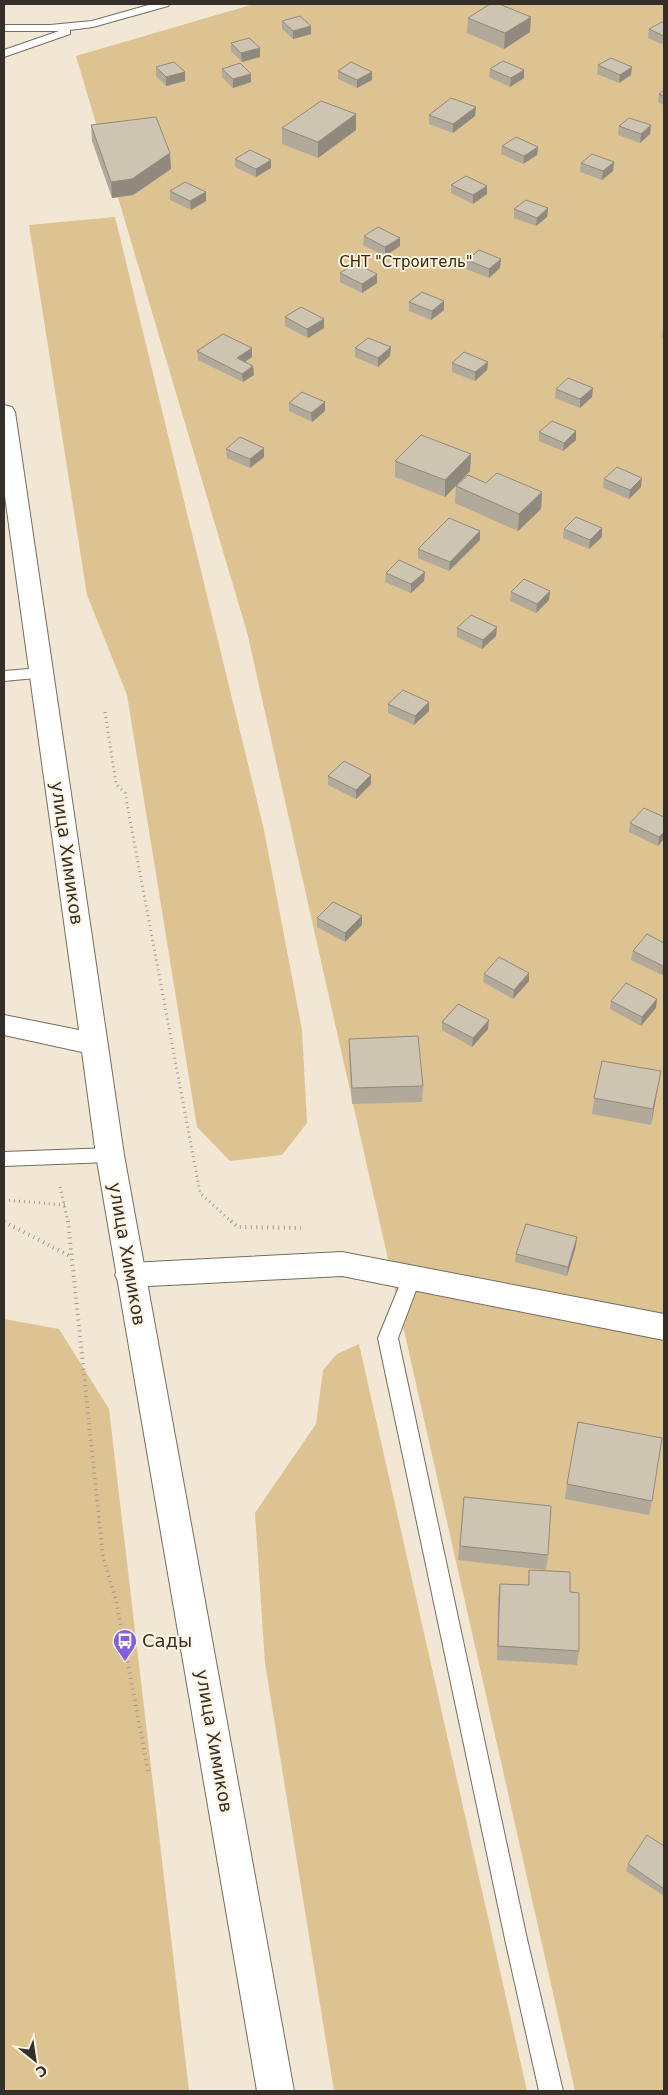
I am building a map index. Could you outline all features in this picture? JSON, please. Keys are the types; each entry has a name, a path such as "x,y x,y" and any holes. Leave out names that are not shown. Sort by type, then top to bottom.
{"main road":[{"name":"улица Химиков","path":"4,412 110,1155 276,2091"},
{"path":"4,1026 94,1044"},
{"path":"130,1275 342,1264 664,1327"}],"lane":[{"path":"4,54 93,24 164,4"},
{"path":"4,28 50,28 93,24"},
{"path":"4,676 41,673"},
{"path":"4,1159 110,1155"},
{"path":"412,1277 388,1338 516,1939 551,2091"}],"path":[{"path":"105,712 116,784 125,793 200,1192 238,1227 303,1228"},
{"path":"53,1157 65,1205 72,1257 103,1557 116,1600 148,1772"},
{"path":"4,1200 65,1205"},
{"path":"4,1222 72,1257"}],"green space":[{"name":"СНТ \"Строитель\"","path":"254,4 664,4 664,2091 575,2091 247,632 76,56"},
{"path":"115,217 264,830 302,1030 307,1123 282,1155 230,1161 197,1127 127,695 87,595 29,225"},
{"path":"4,1319 59,1329 109,1409 189,2091 4,2091"},
{"path":"359,1344 527,2091 334,2091 265,1663 255,1513 316,1424 323,1370 337,1354"}],"building":[{"path":"490,4 499,4 531,17 505,33 468,18"},
{"path":"300,16 311,26 293,31 282,21"},
{"path":"662,22 664,23 664,36 649,29"},
{"path":"249,38 260,48 241,53 231,43"},
{"path":"611,58 632,67 620,75 598,65"},
{"path":"503,61 524,70 511,78 490,69"},
{"path":"174,62 185,72 166,77 156,67"},
{"path":"351,62 372,72 357,80 338,71"},
{"path":"240,63 251,74 233,79 222,69"},
{"path":"451,98 476,107 453,124 429,115"},
{"path":"321,101 356,114 318,142 282,128"},
{"path":"156,117 170,153 132,179 111,182 91,125"},
{"path":"629,118 651,125 641,134 619,126"},
{"path":"516,137 538,147 524,156 502,146"},
{"path":"250,150 271,160 256,169 235,159"},
{"path":"592,154 614,162 603,171 581,163"},
{"path":"466,176 487,186 473,195 451,185"},
{"path":"185,182 206,192 190,201 170,191"},
{"path":"526,200 548,208 537,218 514,209"},
{"path":"378,227 400,238 385,247 364,236"},
{"path":"479,250 501,259 489,269 467,260"},
{"path":"355,263 377,274 362,284 340,273"},
{"path":"422,292 444,301 432,311 409,302"},
{"path":"301,307 324,319 307,329 285,317"},
{"path":"223,334 252,348 237,358 253,366 242,374 197,351"},
{"path":"368,338 391,347 378,358 355,348"},
{"path":"464,352 488,362 475,372 452,363"},
{"path":"568,378 593,388 580,399 556,389"},
{"path":"302,392 325,402 311,413 289,403"},
{"path":"552,421 576,431 564,443 539,432"},
{"path":"421,435 471,454 445,480 395,461"},
{"path":"240,437 264,448 250,459 226,449"},
{"path":"617,467 642,478 630,490 604,479"},
{"path":"497,473 542,492 519,514 456,486 468,475 486,483"},
{"path":"576,517 602,528 590,540 564,529"},
{"path":"449,518 480,531 450,562 418,549"},
{"path":"399,560 425,572 411,584 386,573"},
{"path":"524,579 550,591 537,604 511,592"},
{"path":"471,615 497,627 483,640 457,628"},
{"path":"403,690 429,702 415,716 388,704"},
{"path":"344,761 371,775 356,790 328,776"},
{"path":"644,808 664,817 664,832 659,837 630,823"},
{"path":"333,902 362,916 345,933 317,918"},
{"path":"647,934 664,943 663,966 633,951"},
{"path":"499,957 529,973 514,990 484,974"},
{"path":"626,983 657,999 642,1017 611,1001"},
{"path":"458,1004 489,1020 473,1038 442,1022"},
{"path":"418,1036 423,1086 352,1088 349,1039"},
{"path":"602,1061 661,1071 653,1109 594,1098"},
{"path":"526,1224 577,1237 568,1267 516,1254"},
{"path":"578,1422 662,1438 652,1501 567,1484"},
{"path":"464,1497 551,1506 548,1555 460,1546"},
{"path":"529,1570 570,1572 570,1592 579,1593 579,1651 498,1646 500,1584 529,1585"},
{"path":"647,1835 664,1846 664,1889 628,1864"}],"place":[{"name":"Сады","path":"125,1662"}]}
